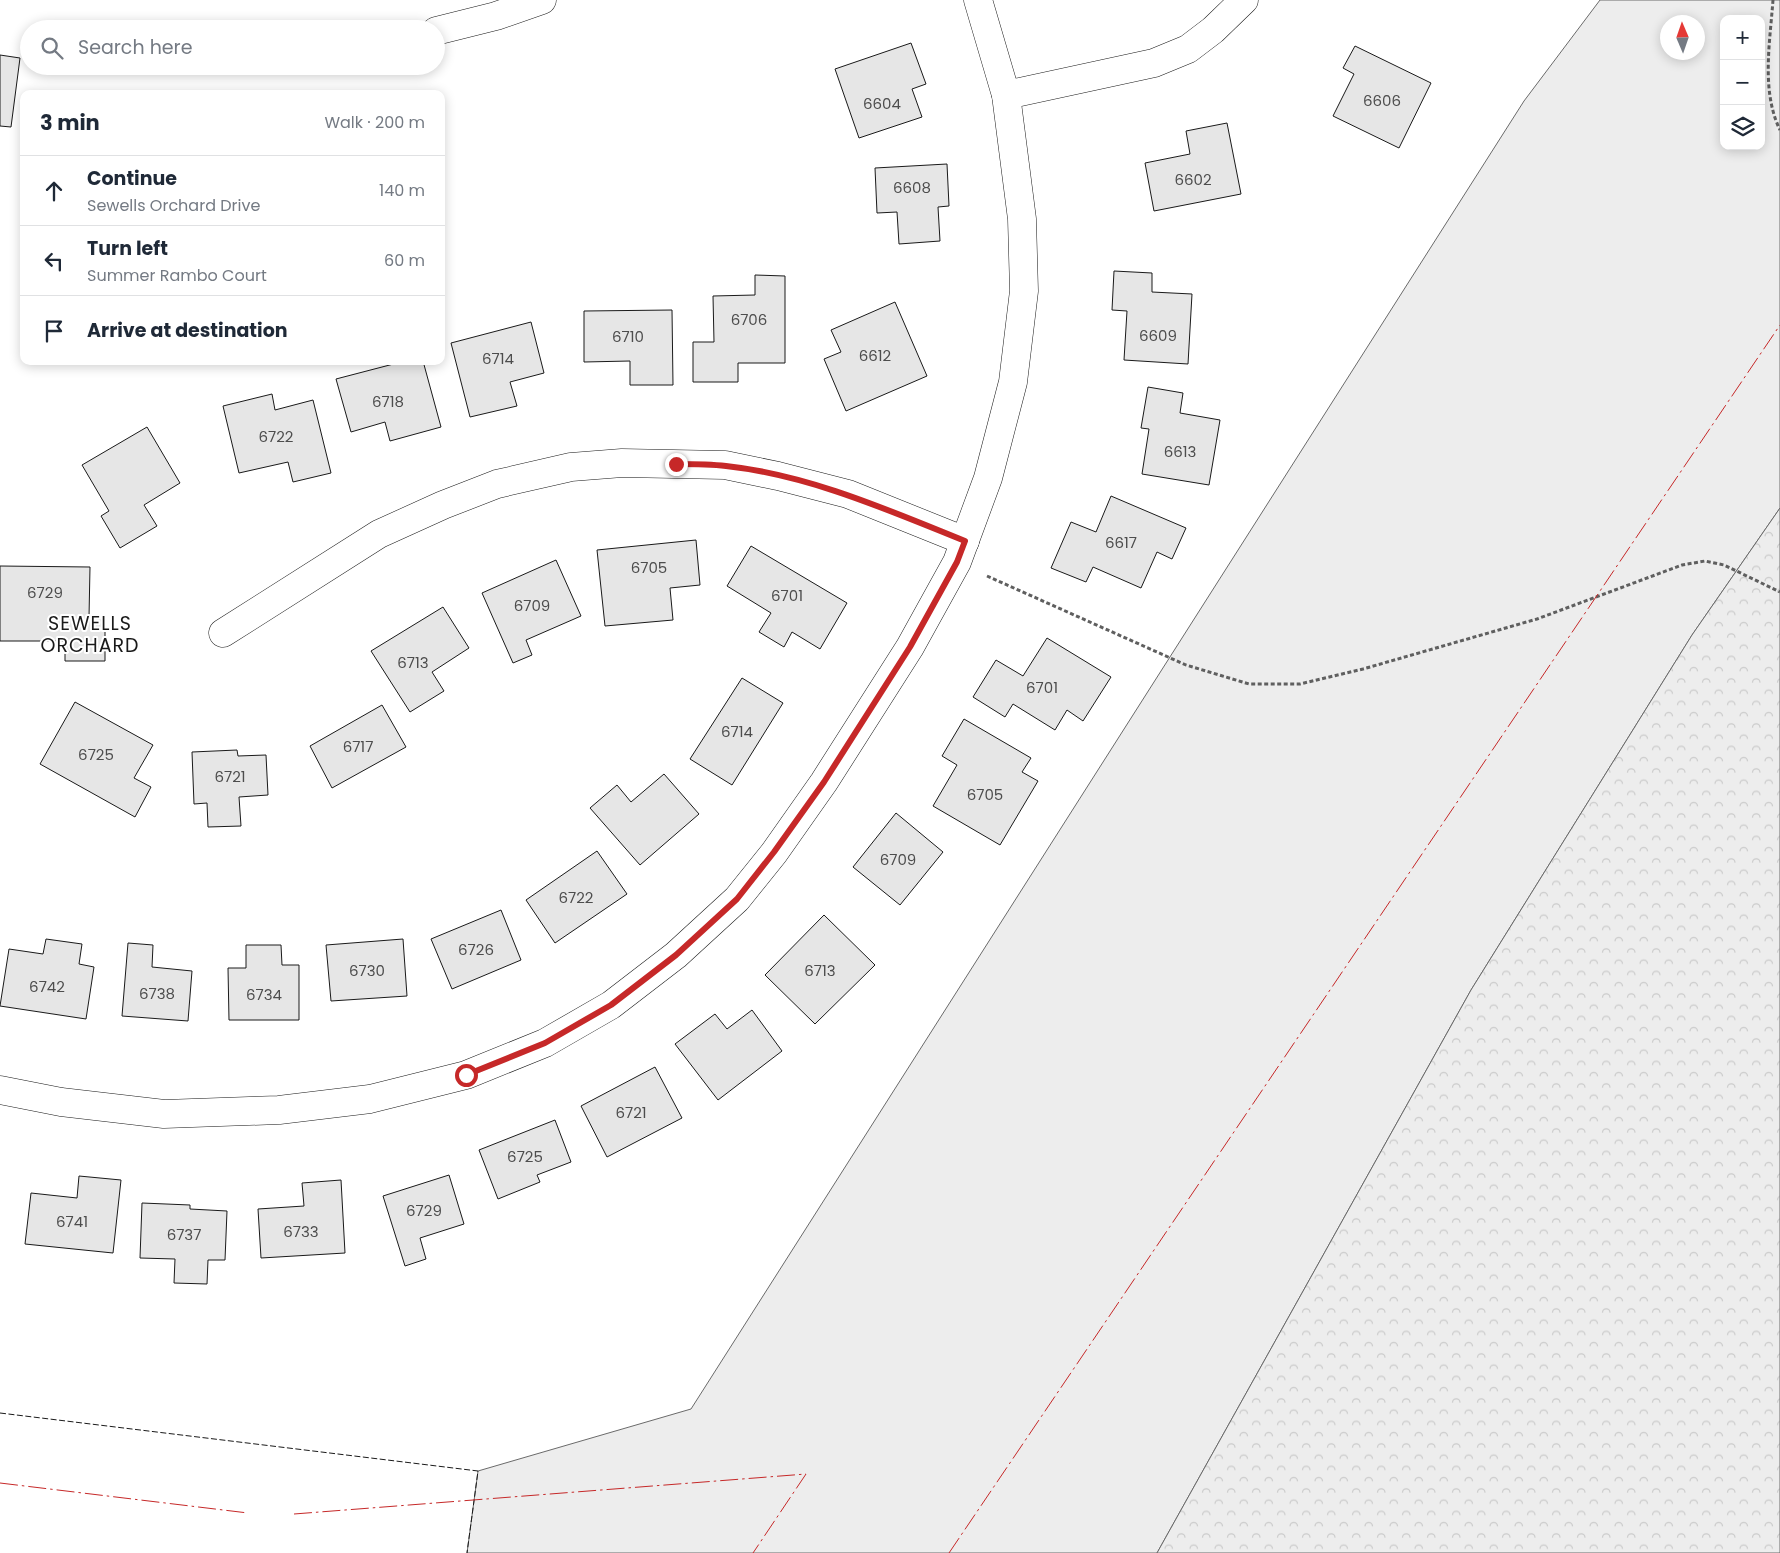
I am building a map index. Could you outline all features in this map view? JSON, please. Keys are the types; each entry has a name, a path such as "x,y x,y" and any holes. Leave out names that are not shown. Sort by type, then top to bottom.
{"street":[{"path":"445,29 496,16 542,0"},
{"path":"0,1090 61,1102 164,1114 279,1110 370,1099 456,1078 545,1043 611,1005 676,955 737,899 774,852 824,782 910,647 961,551 988,478 1013,382 1024,291 1022,219 1006,94 978,0"},
{"path":"1006,94 1154,63 1188,49 1214,30 1244,0"},
{"path":"224,633 379,534 443,505 497,484 571,467 622,463 676,464 734,467 778,476 848,494 961,551"}],"path":[{"path":"1773,0 1769,90 1772,114 1780,130"},
{"path":"961,551 1186,665 1249,684 1300,684 1363,669 1537,619 1682,565 1705,562 1724,565 1780,592"}],"shaded area":[{"path":"1600,0 1780,0 1780,508 1692,635 1471,990 1157,1553 467,1553 478,1471 691,1409 1524,101"}],"green space":[{"path":"1780,508 1780,1553 1157,1553 1471,990 1692,635"}],"building":[{"path":"911,43 926,84 912,89 922,117 859,138 835,69"},
{"path":"1355,46 1431,83 1399,148 1333,116 1354,74 1343,68"},
{"path":"0,55 20,58 11,127 0,126"},
{"path":"1227,123 1241,194 1154,211 1145,163 1190,154 1186,131"},
{"path":"947,164 949,206 938,207 940,241 899,244 897,212 877,213 875,168"},
{"path":"1114,271 1152,273 1152,292 1192,294 1188,364 1124,360 1127,311 1112,310"},
{"path":"755,275 785,276 785,363 738,363 738,382 693,382 693,342 714,342 713,296 755,295"},
{"path":"895,302 927,376 846,411 824,359 841,352 831,330"},
{"path":"672,310 673,385 630,385 630,361 584,362 584,311"},
{"path":"531,322 544,373 510,382 517,406 470,417 451,343"},
{"path":"390,365 424,365 441,427 390,441 385,422 351,432 336,379"},
{"path":"1148,387 1183,393 1180,413 1220,420 1209,485 1142,474 1149,429 1141,428"},
{"path":"272,394 275,410 313,400 331,473 293,482 288,462 239,473 223,406"},
{"path":"147,427 180,483 144,505 157,526 120,548 101,516 109,511 82,465"},
{"path":"1111,496 1186,528 1172,559 1157,552 1141,588 1093,567 1086,582 1051,568 1071,522 1096,532"},
{"path":"696,540 700,585 670,588 673,620 605,626 597,550"},
{"path":"751,546 847,603 820,649 792,632 784,647 759,632 771,613 727,586"},
{"path":"556,560 581,616 526,640 532,655 513,663 482,593"},
{"path":"0,566 90,567 89,617 105,617 105,661 65,661 65,641 0,641"},
{"path":"443,607 469,648 432,672 444,691 410,712 371,651"},
{"path":"1047,638 1111,677 1083,721 1067,710 1055,730 1013,704 1005,717 973,697 996,660 1023,676"},
{"path":"742,678 783,703 732,785 690,759"},
{"path":"75,702 153,745 134,778 151,787 135,817 40,764"},
{"path":"382,705 406,747 332,788 310,746"},
{"path":"964,719 1031,758 1022,772 1038,781 1000,845 933,806 957,765 942,756"},
{"path":"237,750 238,756 266,755 268,795 239,797 241,826 208,827 207,803 194,804 192,752"},
{"path":"664,774 699,814 640,865 590,808 617,785 631,802"},
{"path":"896,813 943,852 900,905 853,867"},
{"path":"597,851 627,894 555,943 526,900"},
{"path":"501,910 521,960 452,989 431,939"},
{"path":"824,915 875,965 815,1024 765,975"},
{"path":"46,939 82,944 79,964 94,967 86,1019 0,1006 9,949 43,954"},
{"path":"403,939 407,996 331,1001 326,945"},
{"path":"128,943 153,945 152,967 192,971 188,1021 122,1016"},
{"path":"246,945 281,945 282,965 299,965 299,1020 229,1020 228,968 246,968"},
{"path":"752,1010 782,1051 718,1100 675,1044 715,1014 727,1029"},
{"path":"655,1067 682,1118 607,1157 581,1106"},
{"path":"555,1120 571,1162 537,1175 540,1182 498,1199 479,1150"},
{"path":"449,1175 464,1224 420,1238 426,1259 405,1266 383,1196"},
{"path":"79,1176 121,1180 113,1253 25,1244 31,1193 77,1198"},
{"path":"341,1180 345,1253 261,1258 258,1209 304,1206 302,1183"},
{"path":"142,1203 190,1205 190,1209 227,1211 225,1260 208,1260 207,1284 174,1283 175,1259 140,1258"}],"fence":[{"path":"0,1413 478,1471 467,1553"}],"power":[{"path":"949,1553 1780,325"},
{"path":"294,1514 806,1474 753,1553"},
{"path":"0,1483 248,1513"}],"district":[{"name":"SEWELLS ORCHARD","path":"90,634"}],"route":[{"path":"466,1075 545,1043 611,1005 676,955 737,899 774,852 824,782 910,647 957,562 965,541 848,494 778,476 726,466 676,464"}]}
